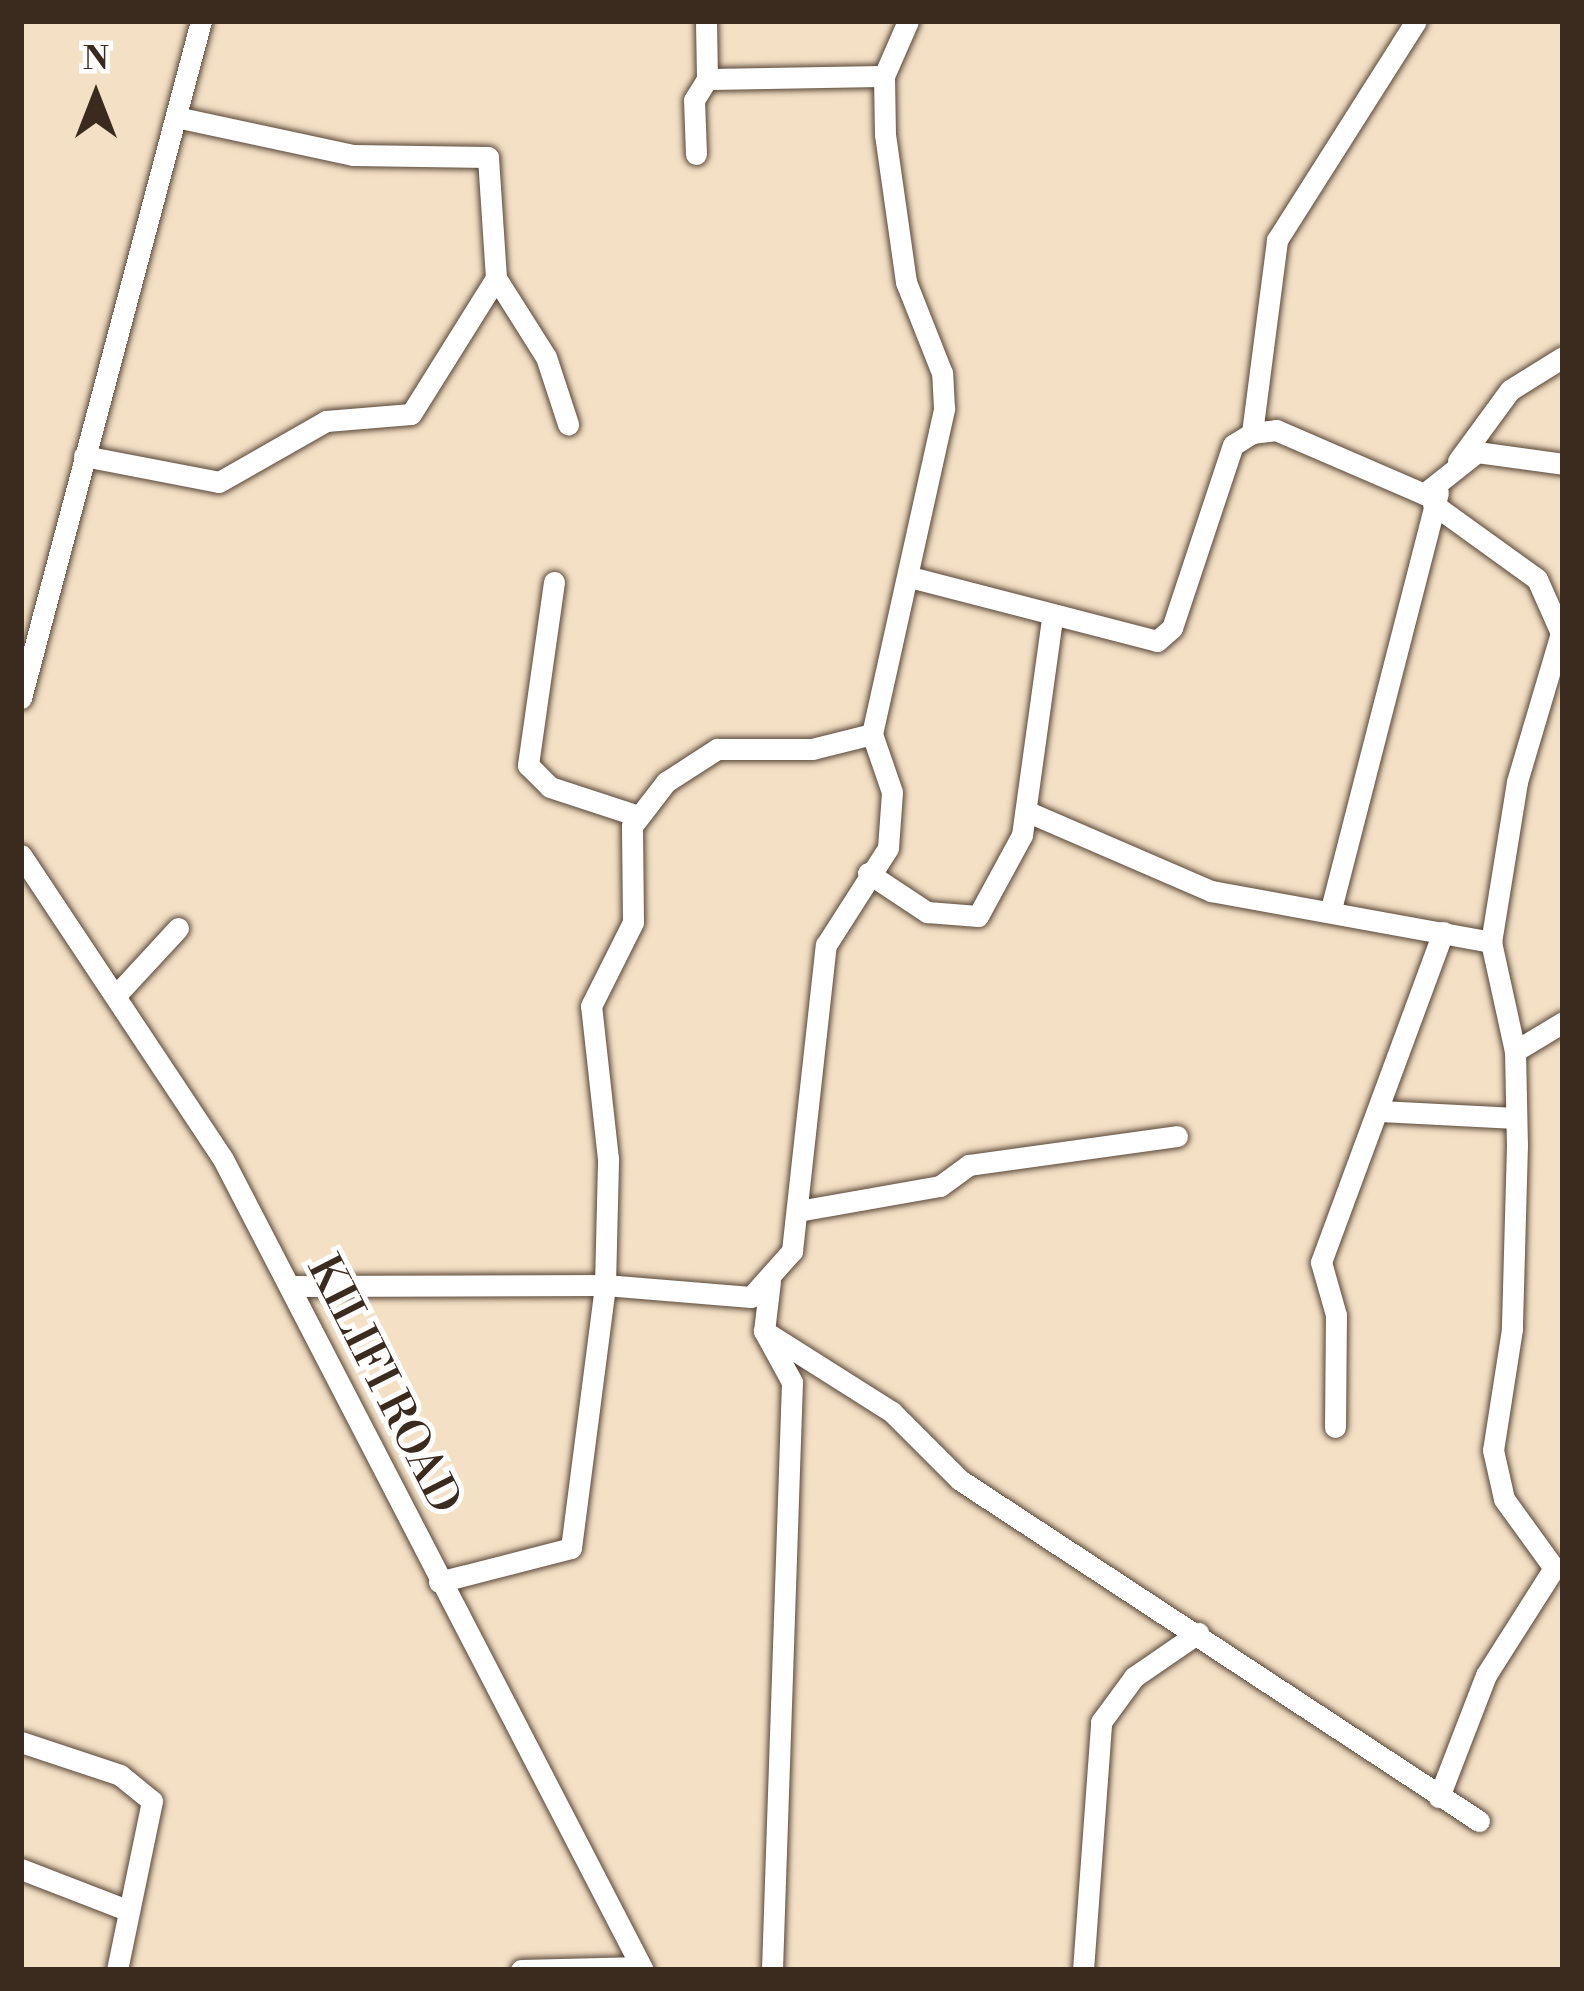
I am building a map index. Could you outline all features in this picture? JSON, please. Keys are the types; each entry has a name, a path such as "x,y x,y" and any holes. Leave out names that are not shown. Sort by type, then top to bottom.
{"street":[{"path":"21,698 201,21"},
{"path":"696,154 694,100 707,79 706,21"},
{"path":"772,1970 792,1400 791,1368 764,1331 768,1283 792,1251 819,973 868,873 888,848 892,792 872,734 910,577 942,373 899,248 884,76 908,21"},
{"path":"1252,433 1277,240 1416,21"},
{"path":"707,79 884,76"},
{"path":"176,117 353,155 488,157 496,278 546,357 568,424"},
{"path":"84,456 219,482 326,421 411,414 496,278"},
{"path":"1331,909 1436,498 1493,406 1563,357"},
{"path":"910,577 1052,618 1164,639 1233,445 1252,433 1276,430 1436,498 1537,580 1561,633 1517,782 1491,942 1515,1051 1512,1329 1492,1450 1504,1499 1554,1568 1486,1675 1439,1797"},
{"path":"1436,498 1477,452 1563,464"},
{"path":"554,582 528,765 550,787 638,816"},
{"path":"868,873 927,912 978,916 1026,811 1052,618"},
{"path":"439,1582 571,1548 605,1286 608,1159 591,1006 628,941 638,816 679,772 733,743 812,749 872,734"},
{"path":"1026,811 1211,891 1331,909 1491,942"},
{"name":"KILIFI ROAD","path":"21,855 119,992 290,1286 642,1969"},
{"path":"119,992 178,928"},
{"path":"1335,1427 1336,1315 1321,1262 1381,1111 1443,932"},
{"path":"1515,1051 1563,1022"},
{"path":"1381,1111 1515,1118"},
{"path":"798,1211 940,1186 969,1165 1178,1136"},
{"path":"290,1286 605,1286 751,1297 792,1251"},
{"path":"764,1331 892,1412 960,1480 1479,1821"},
{"path":"1083,1970 1101,1722 1134,1677 1198,1634"},
{"path":"21,1742 148,1793 154,1816 124,1910 117,1970"},
{"path":"21,1869 124,1910"},
{"path":"521,1970 642,1969"}]}
